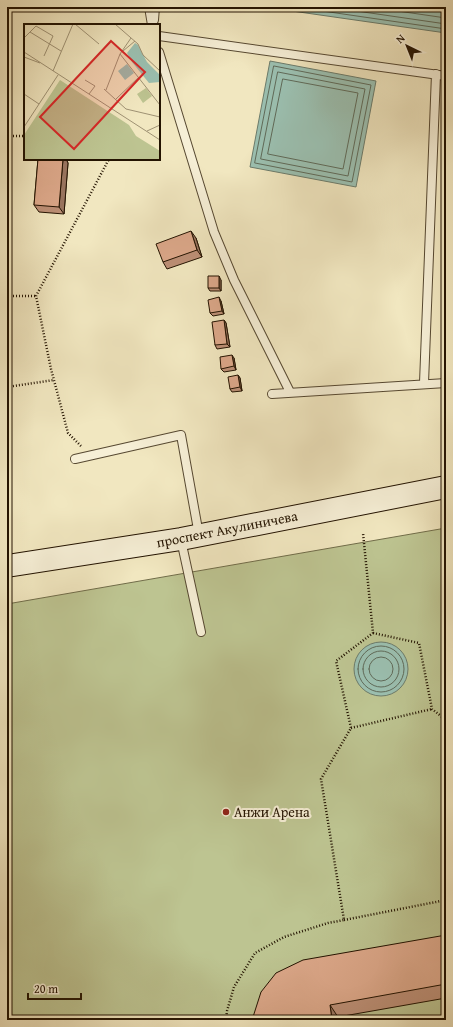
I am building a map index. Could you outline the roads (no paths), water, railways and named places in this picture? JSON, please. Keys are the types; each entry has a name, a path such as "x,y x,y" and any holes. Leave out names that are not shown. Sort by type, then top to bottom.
{"main road":[{"name":"проспект Акулиничева","path":"7,566 190,538 446,487"}],"lane":[{"path":"149,7 153,24"},
{"path":"153,24 155,7"},
{"path":"160,36 446,76"},
{"path":"160,55 214,232 234,280 290,392"},
{"path":"424,383 436,74"},
{"path":"272,394 424,383 446,383"},
{"path":"75,460 182,435 190,538 201,632"}],"water":[{"path":"290,7 446,7 446,33 292,11"},
{"path":"270,61 376,81 356,187 250,167"},
{"path":"381,642 391,644 400,650 406,659 408,669 406,679 400,688 391,694 381,696 371,694 362,688 356,679 354,669 356,659 362,650 371,644"}],"place":[{"name":"Анжи Арена","path":"226,812"}]}
